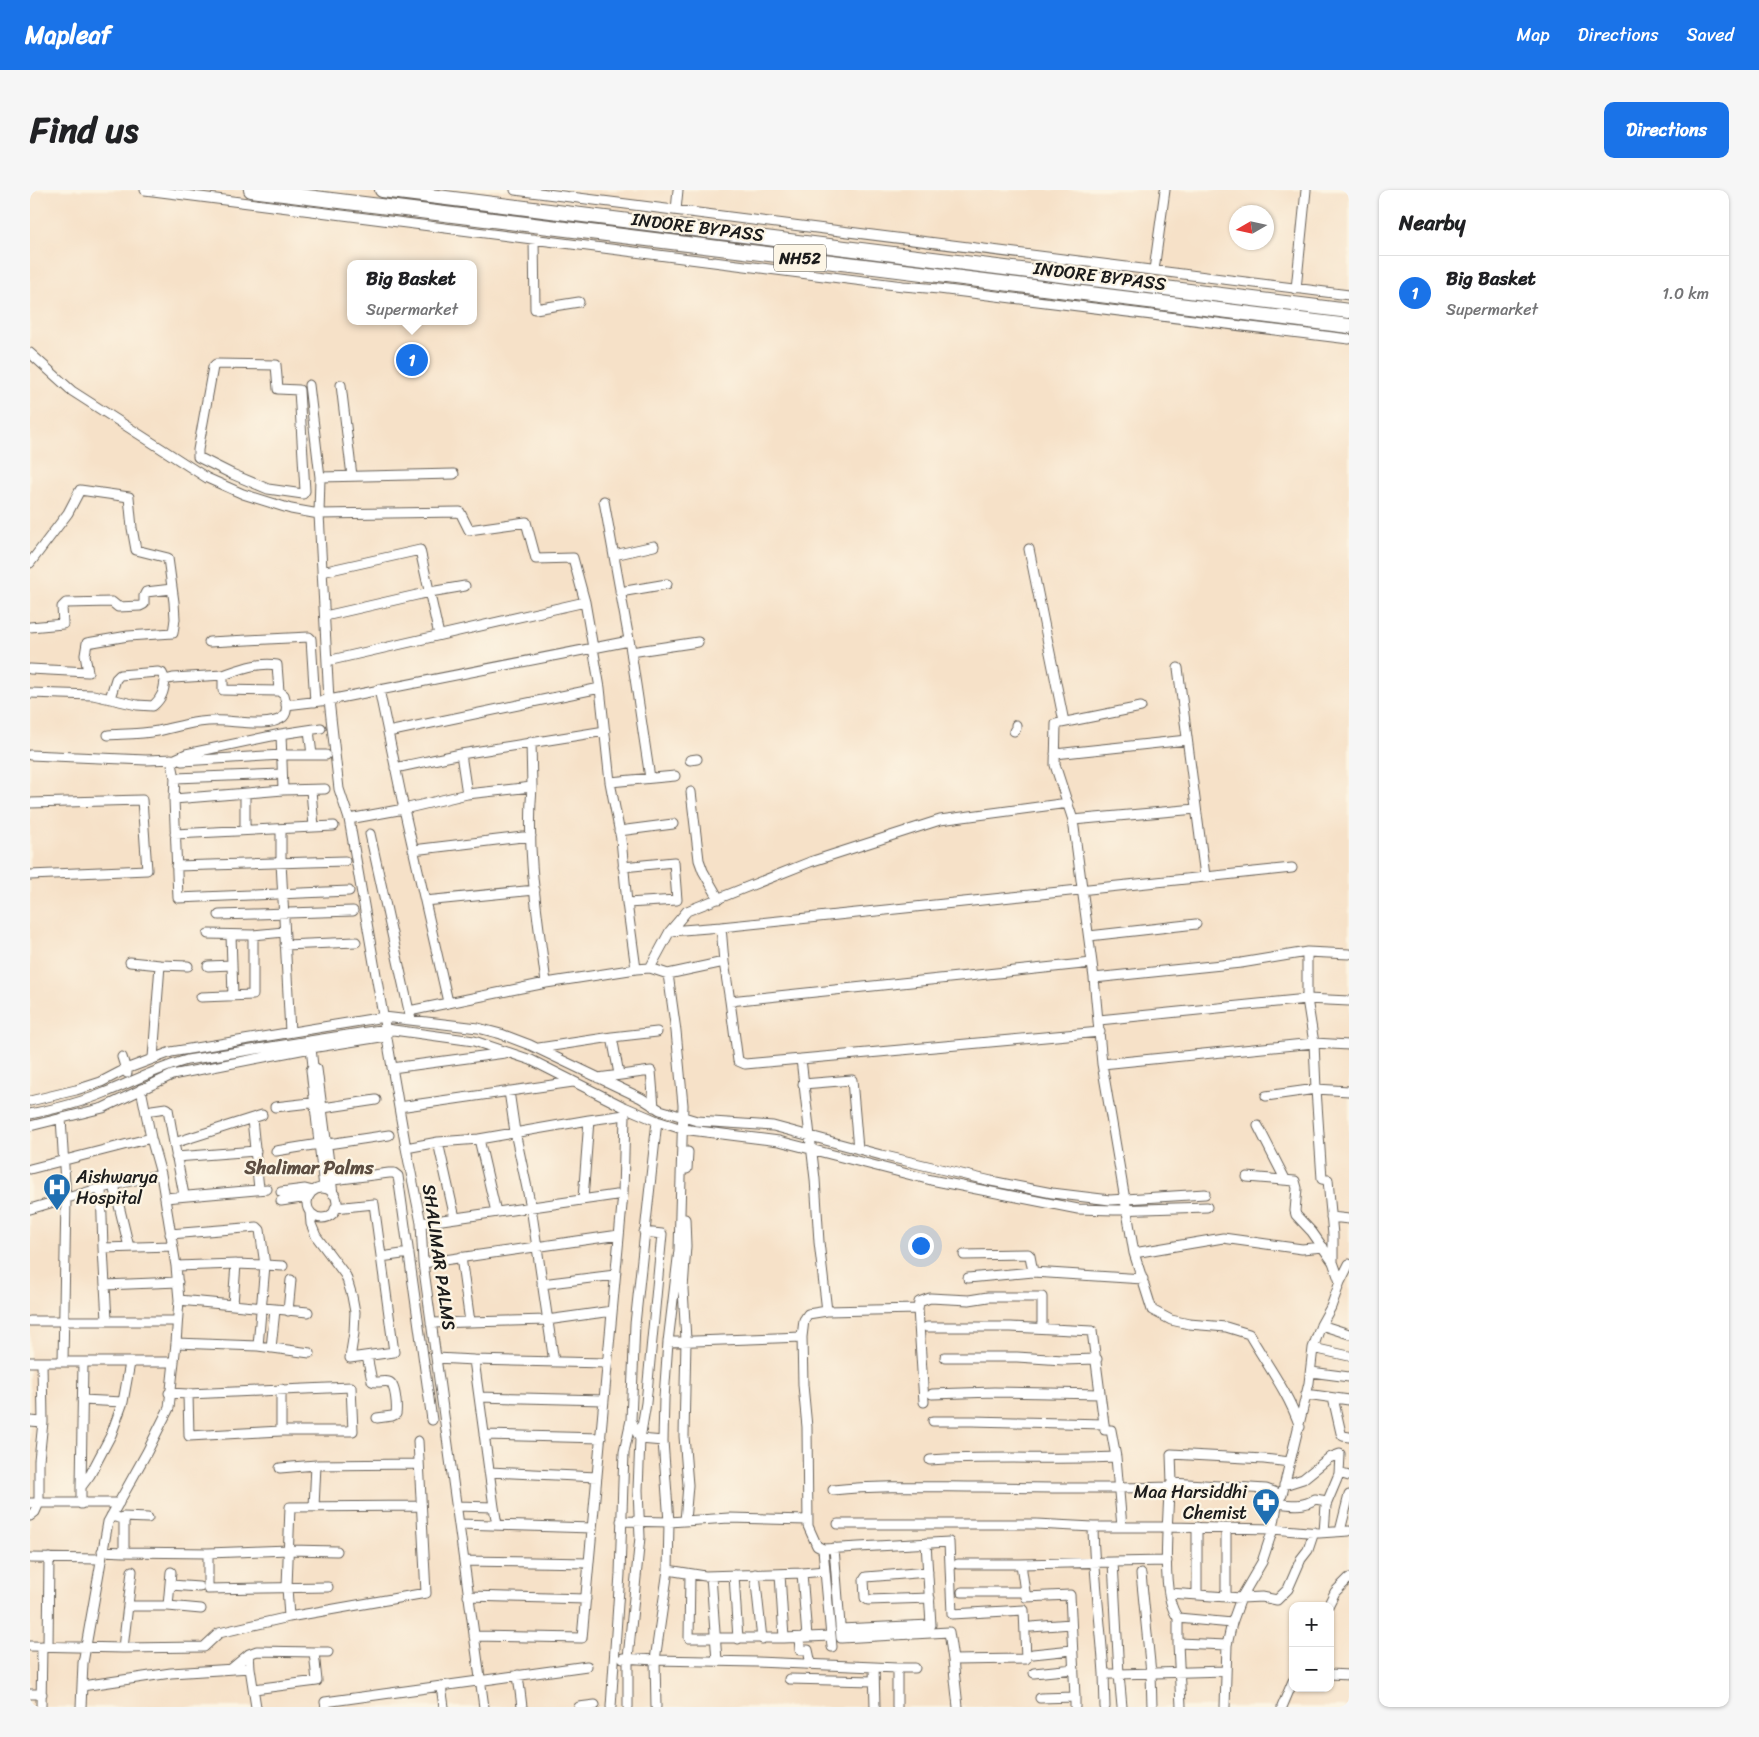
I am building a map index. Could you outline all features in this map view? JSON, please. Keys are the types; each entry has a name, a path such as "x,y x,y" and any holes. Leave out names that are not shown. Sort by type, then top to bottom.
{"highway":[{"name":"INDORE BYPASS","path":"250,190 1349,326"},
{"name":"INDORE BYPASS","path":"382,190 1349,311"}],"street":[{"path":"145,190 903,286 1349,339"},
{"path":"515,190 1349,296"},
{"path":"676,210 678,190"},
{"path":"1154,270 1165,190"},
{"path":"1296,289 1306,190"},
{"path":"534,239 535,309 579,302"},
{"path":"30,353 72,392 207,478 259,500 319,514 460,512 469,530 526,522 536,559 573,558 585,602 600,688 610,782 619,831 636,969"},
{"path":"213,365 276,365 278,389 298,389 300,391 305,491 301,495 272,490 232,474 201,460 198,454 213,365"},
{"name":"SHALIMAR PALMS","path":"309,385 320,477 319,514 329,700 339,789 349,819 406,1148 421,1223 423,1263 484,1707"},
{"path":"341,385 352,476"},
{"path":"226,486 226,477 232,474"},
{"path":"320,477 454,474"},
{"path":"259,500 262,486"},
{"path":"30,563 68,513 80,490 129,497 136,550 168,558 176,619 173,633 128,636 86,643 85,656 88,672 30,669"},
{"path":"604,501 631,652 650,778"},
{"path":"614,555 654,546"},
{"path":"1029,549 1064,722"},
{"path":"322,572 420,550 440,635"},
{"path":"620,592 667,584"},
{"path":"324,616 465,586"},
{"path":"30,627 63,624 62,607 66,604 112,602 118,607 140,606 144,604 146,592 172,589"},
{"path":"327,661 585,602"},
{"path":"209,642 309,637 311,639 315,702"},
{"path":"286,705 329,700 629,641"},
{"path":"631,652 698,642"},
{"path":"166,680 223,675 267,663 277,665 278,691"},
{"path":"1178,668 1205,876"},
{"path":"30,693 93,695 137,705 153,706 164,691 166,680 162,673 158,672 120,675 116,679 110,698"},
{"path":"108,735 158,731 190,723 223,721 271,722 282,717 286,712 284,695 278,691 223,690 223,675"},
{"path":"388,732 600,688"},
{"path":"379,689 448,1002"},
{"path":"1141,707 1056,724 1055,754 1055,765 1074,820 1099,1020 1102,1064 1134,1253 1152,1310 1171,1320 1189,1324 1226,1327 1249,1334 1282,1385 1293,1406 1300,1426"},
{"path":"173,759 186,754 281,734 321,728"},
{"path":"309,730 312,755"},
{"path":"395,768 461,754 605,731"},
{"path":"281,734 283,790"},
{"path":"1055,754 1187,740"},
{"path":"531,742 530,836 546,983"},
{"path":"461,754 467,794"},
{"path":"30,755 173,759 182,761 282,755 326,755"},
{"path":"173,759 178,898 349,891"},
{"path":"175,778 282,774"},
{"path":"610,782 675,776"},
{"path":"349,819 404,809 467,794 532,787"},
{"path":"174,799 283,790 325,789"},
{"path":"311,790 314,827"},
{"path":"691,792 699,860 703,871 720,899"},
{"path":"244,830 245,794"},
{"path":"30,803 142,800 147,870 30,875"},
{"path":"650,968 670,931 687,911 810,862 940,820 1068,803"},
{"path":"1074,820 1196,810"},
{"path":"619,831 673,824"},
{"path":"175,834 334,826"},
{"path":"281,829 284,932 290,1032"},
{"path":"370,834 410,1015"},
{"path":"413,850 530,836"},
{"path":"176,866 345,861"},
{"path":"623,867 674,862 677,900"},
{"path":"670,931 1292,868"},
{"path":"425,901 535,890"},
{"path":"627,903 677,900 683,903 687,911"},
{"path":"219,915 353,912"},
{"path":"1089,936 1196,924"},
{"path":"721,927 738,1061 745,1064 1100,1032"},
{"path":"208,934 253,935 284,932"},
{"path":"231,934 233,996"},
{"path":"202,997 251,996 254,994 253,935"},
{"path":"285,945 356,942"},
{"path":"1094,978 1241,963 1307,952 1349,954"},
{"path":"1307,952 1308,999 1314,1043 1322,1179 1328,1180 1333,1235 1333,1262"},
{"path":"130,962 188,966"},
{"path":"30,1101 101,1082 126,1069 171,1052 384,1017 410,1015 448,1002 546,983 636,969 650,968 668,974 724,962"},
{"path":"730,1001 1092,963"},
{"path":"153,1058 160,965"},
{"path":"208,966 232,965"},
{"path":"656,1707 655,1660 668,1570 670,1522 662,1441 668,1342 679,1250 683,1105 668,974"},
{"path":"1099,1020 1308,999 1349,1001"},
{"path":"410,1015 502,1034 538,1049 660,1110 697,1121 774,1126 858,1149 991,1181 1089,1198 1110,1200 1205,1194"},
{"path":"538,1049 657,1032"},
{"path":"30,1126 103,1108 172,1076 386,1033"},
{"path":"30,1114 75,1104 106,1093 166,1066 187,1060 386,1033 474,1041 531,1060 622,1106 682,1129 779,1140 931,1180 1078,1209 1126,1210 1207,1207"},
{"path":"612,1037 619,1074"},
{"path":"1102,1064 1314,1043 1349,1045"},
{"path":"311,1048 313,1066 318,1069 324,1149 324,1188"},
{"path":"392,1068 508,1053"},
{"path":"122,1057 130,1081"},
{"path":"801,1059 816,1179 819,1242 827,1311"},
{"path":"598,1078 651,1071 654,1106"},
{"path":"803,1084 852,1080 858,1149"},
{"path":"399,1107 573,1082"},
{"path":"81,1707 83,1664 102,1555 111,1516 147,1452 168,1408 176,1343 179,1300 176,1266 161,1174 150,1138 141,1089"},
{"path":"1266,1096 1316,1089 1349,1091"},
{"path":"509,1091 515,1132 531,1207 554,1362"},
{"path":"275,1107 376,1100"},
{"path":"152,1110 168,1109 184,1195"},
{"path":"174,1143 262,1115"},
{"path":"406,1148 438,1142 479,1139 625,1115 619,1235 582,1638 474,1636"},
{"path":"61,1118 66,1199 62,1322 63,1362"},
{"path":"165,1198 263,1189 252,1119"},
{"path":"583,1199 589,1120"},
{"path":"611,1707 620,1574 624,1452 631,1420 634,1324 657,1120"},
{"path":"1258,1126 1285,1179"},
{"path":"276,1151 324,1149 389,1136"},
{"path":"30,1169 150,1138"},
{"path":"479,1139 496,1212"},
{"path":"438,1142 455,1218"},
{"path":"310,1212 314,1215 329,1216 336,1204 333,1194 333,1180 324,1149"},
{"path":"176,1157 256,1151"},
{"path":"685,1521 688,1485 684,1436 686,1340 683,1288 688,1152"},
{"path":"333,1180 389,1173 398,1176 432,1420"},
{"path":"30,1209 101,1188 161,1174"},
{"path":"1247,1177 1285,1179 1296,1183 1296,1215 1333,1262 1340,1282"},
{"path":"114,1185 129,1247"},
{"path":"101,1188 107,1320"},
{"path":"281,1196 310,1194 324,1188 333,1194"},
{"path":"310,1194 307,1203 311,1224 316,1236 342,1270 352,1296 355,1312 350,1358 394,1352 374,1204 335,1208"},
{"path":"421,1223 622,1194"},
{"path":"1330,1217 1349,1219"},
{"path":"170,1234 257,1227 260,1230 265,1265 258,1346"},
{"path":"628,1707 628,1658 640,1537 638,1490 640,1440 646,1403 662,1234 644,1232"},
{"path":"423,1263 619,1235"},
{"path":"1134,1253 1223,1238 1302,1249 1323,1247"},
{"path":"103,1248 172,1246"},
{"path":"381,1257 409,1253"},
{"path":"964,1255 1028,1254 1033,1272"},
{"path":"461,1257 470,1322"},
{"path":"176,1266 236,1264 283,1266"},
{"path":"233,1304 236,1264"},
{"path":"1225,1707 1227,1645 1232,1623 1241,1598 1262,1562 1273,1529 1300,1426 1311,1372 1313,1348 1321,1325 1331,1307 1349,1264"},
{"path":"968,1278 1033,1272 1143,1279"},
{"path":"542,1284 615,1275"},
{"path":"288,1311 291,1280"},
{"path":"105,1285 178,1282"},
{"path":"924,1402 919,1302 930,1298 968,1300 988,1297 1042,1297 1042,1328"},
{"path":"179,1300 308,1312"},
{"path":"918,1308 827,1311 808,1314 804,1320 802,1337 803,1385 807,1427 808,1526 818,1546 823,1549 949,1542 952,1614 949,1632 958,1707"},
{"path":"271,1348 275,1310"},
{"path":"431,1322 547,1320 612,1311"},
{"path":"30,1321 177,1321"},
{"path":"1321,1325 1349,1334"},
{"path":"927,1327 1042,1328 1092,1331 1105,1430 1111,1430 1116,1457 1122,1527"},
{"path":"668,1342 802,1337"},
{"path":"176,1343 258,1346 310,1354"},
{"path":"1313,1348 1349,1356"},
{"path":"368,1356 372,1381 375,1383 388,1382 394,1388 396,1414 377,1418"},
{"path":"945,1357 1017,1356 1063,1360 1097,1359"},
{"path":"436,1358 607,1364"},
{"path":"474,1360 497,1525"},
{"path":"30,1362 173,1362"},
{"path":"30,1516 35,1512 35,1460 43,1422 42,1362"},
{"path":"81,1504 83,1362"},
{"path":"81,1487 111,1435 123,1402 130,1363"},
{"path":"1311,1372 1349,1377"},
{"path":"169,1393 188,1394 350,1387 353,1431 281,1431 189,1436 188,1394"},
{"path":"281,1389 281,1431"},
{"path":"932,1394 994,1392 1100,1394"},
{"path":"1306,1394 1349,1400"},
{"path":"479,1398 604,1400"},
{"path":"1333,1398 1341,1433 1343,1436 1349,1437"},
{"path":"82,1400 123,1402"},
{"path":"631,1420 640,1440"},
{"path":"30,1421 43,1422"},
{"path":"933,1422 1104,1424"},
{"path":"484,1436 600,1438"},
{"path":"640,1440 662,1441"},
{"path":"30,1646 204,1647 219,1633 289,1617 426,1593 418,1442"},
{"path":"1181,1707 1178,1673 1178,1618 1171,1606 1167,1561 1172,1454 1290,1462"},
{"path":"1169,1593 1241,1598 1262,1597 1277,1600 1288,1589 1301,1558 1319,1532 1327,1501 1339,1473 1340,1454 1329,1458 1281,1495"},
{"path":"930,1460 989,1457 1028,1459 1116,1457"},
{"path":"280,1468 316,1465 419,1464"},
{"path":"314,1507 316,1465"},
{"path":"489,1472 597,1477"},
{"path":"1339,1473 1349,1476"},
{"path":"833,1490 865,1487 941,1486 1118,1489 1171,1485 1266,1489 1299,1505 1309,1504 1316,1499 1327,1501"},
{"path":"838,1524 1036,1524 1093,1527 1344,1531 1349,1495"},
{"path":"34,1503 119,1503"},
{"path":"289,1617 290,1507 421,1506"},
{"path":"456,1506 494,1507"},
{"path":"111,1516 148,1518"},
{"path":"123,1518 124,1552"},
{"path":"621,1522 670,1522 729,1518 808,1520"},
{"path":"459,1524 592,1528"},
{"path":"1093,1527 1094,1564 1106,1707"},
{"path":"1197,1528 1197,1595"},
{"path":"1226,1529 1226,1597"},
{"path":"926,1543 931,1629"},
{"path":"834,1548 841,1638 931,1629 949,1632"},
{"path":"823,1549 832,1646"},
{"path":"30,1558 102,1555 124,1552 337,1551"},
{"path":"208,1553 208,1590 328,1587"},
{"path":"41,1707 50,1558"},
{"path":"464,1561 589,1563"},
{"path":"958,1564 1094,1564 1167,1561"},
{"path":"1113,1562 1122,1707"},
{"path":"1021,1564 1026,1597 1070,1595 1075,1702 1040,1698"},
{"path":"668,1570 711,1576 825,1571"},
{"path":"123,1648 132,1571"},
{"path":"168,1606 172,1572"},
{"path":"928,1572 866,1577 864,1580 865,1598 868,1600 930,1598"},
{"path":"802,1573 803,1638 800,1650 808,1650 811,1664"},
{"path":"690,1574 689,1638 762,1639 831,1636"},
{"path":"756,1574 762,1639"},
{"path":"780,1574 784,1638"},
{"path":"1141,1574 1152,1707"},
{"path":"734,1575 738,1639"},
{"path":"711,1576 717,1661"},
{"path":"1330,1602 1335,1592 1349,1578"},
{"path":"171,1585 199,1587"},
{"path":"962,1592 1025,1592"},
{"path":"468,1596 586,1599"},
{"path":"129,1606 168,1606 201,1609"},
{"path":"952,1614 1024,1610 1026,1659 953,1660"},
{"path":"1178,1618 1232,1623"},
{"path":"1032,1627 1071,1624"},
{"path":"1178,1643 1227,1645"},
{"path":"1033,1654 1072,1650"},
{"path":"231,1669 249,1654 257,1652 328,1652"},
{"path":"254,1689 317,1681 314,1652"},
{"path":"249,1654 256,1707"},
{"path":"615,1656 655,1660 914,1668"},
{"path":"326,1707 325,1702 587,1666"},
{"path":"874,1667 875,1707"},
{"path":"82,1686 171,1673 250,1668"},
{"path":"896,1668 897,1707"},
{"path":"1034,1673 1074,1669"},
{"path":"1104,1674 1226,1672"},
{"path":"1334,1674 1349,1675"},
{"path":"518,1675 522,1707"},
{"path":"789,1679 874,1682"},
{"path":"441,1686 444,1707"},
{"path":"1282,1707 1289,1690"},
{"path":"30,1694 42,1694"},
{"path":"362,1697 363,1707"},
{"path":"579,1707 595,1705"}],"place":[{"name":"Big Basket","path":"412,360"},
{"name":"Aishwarya Hospital","path":"57,1211"},
{"name":"Maa Harsiddhi Chemist","path":"1266,1526"}],"district":[{"name":"Shalimar Palms","path":"309,1167"}]}
